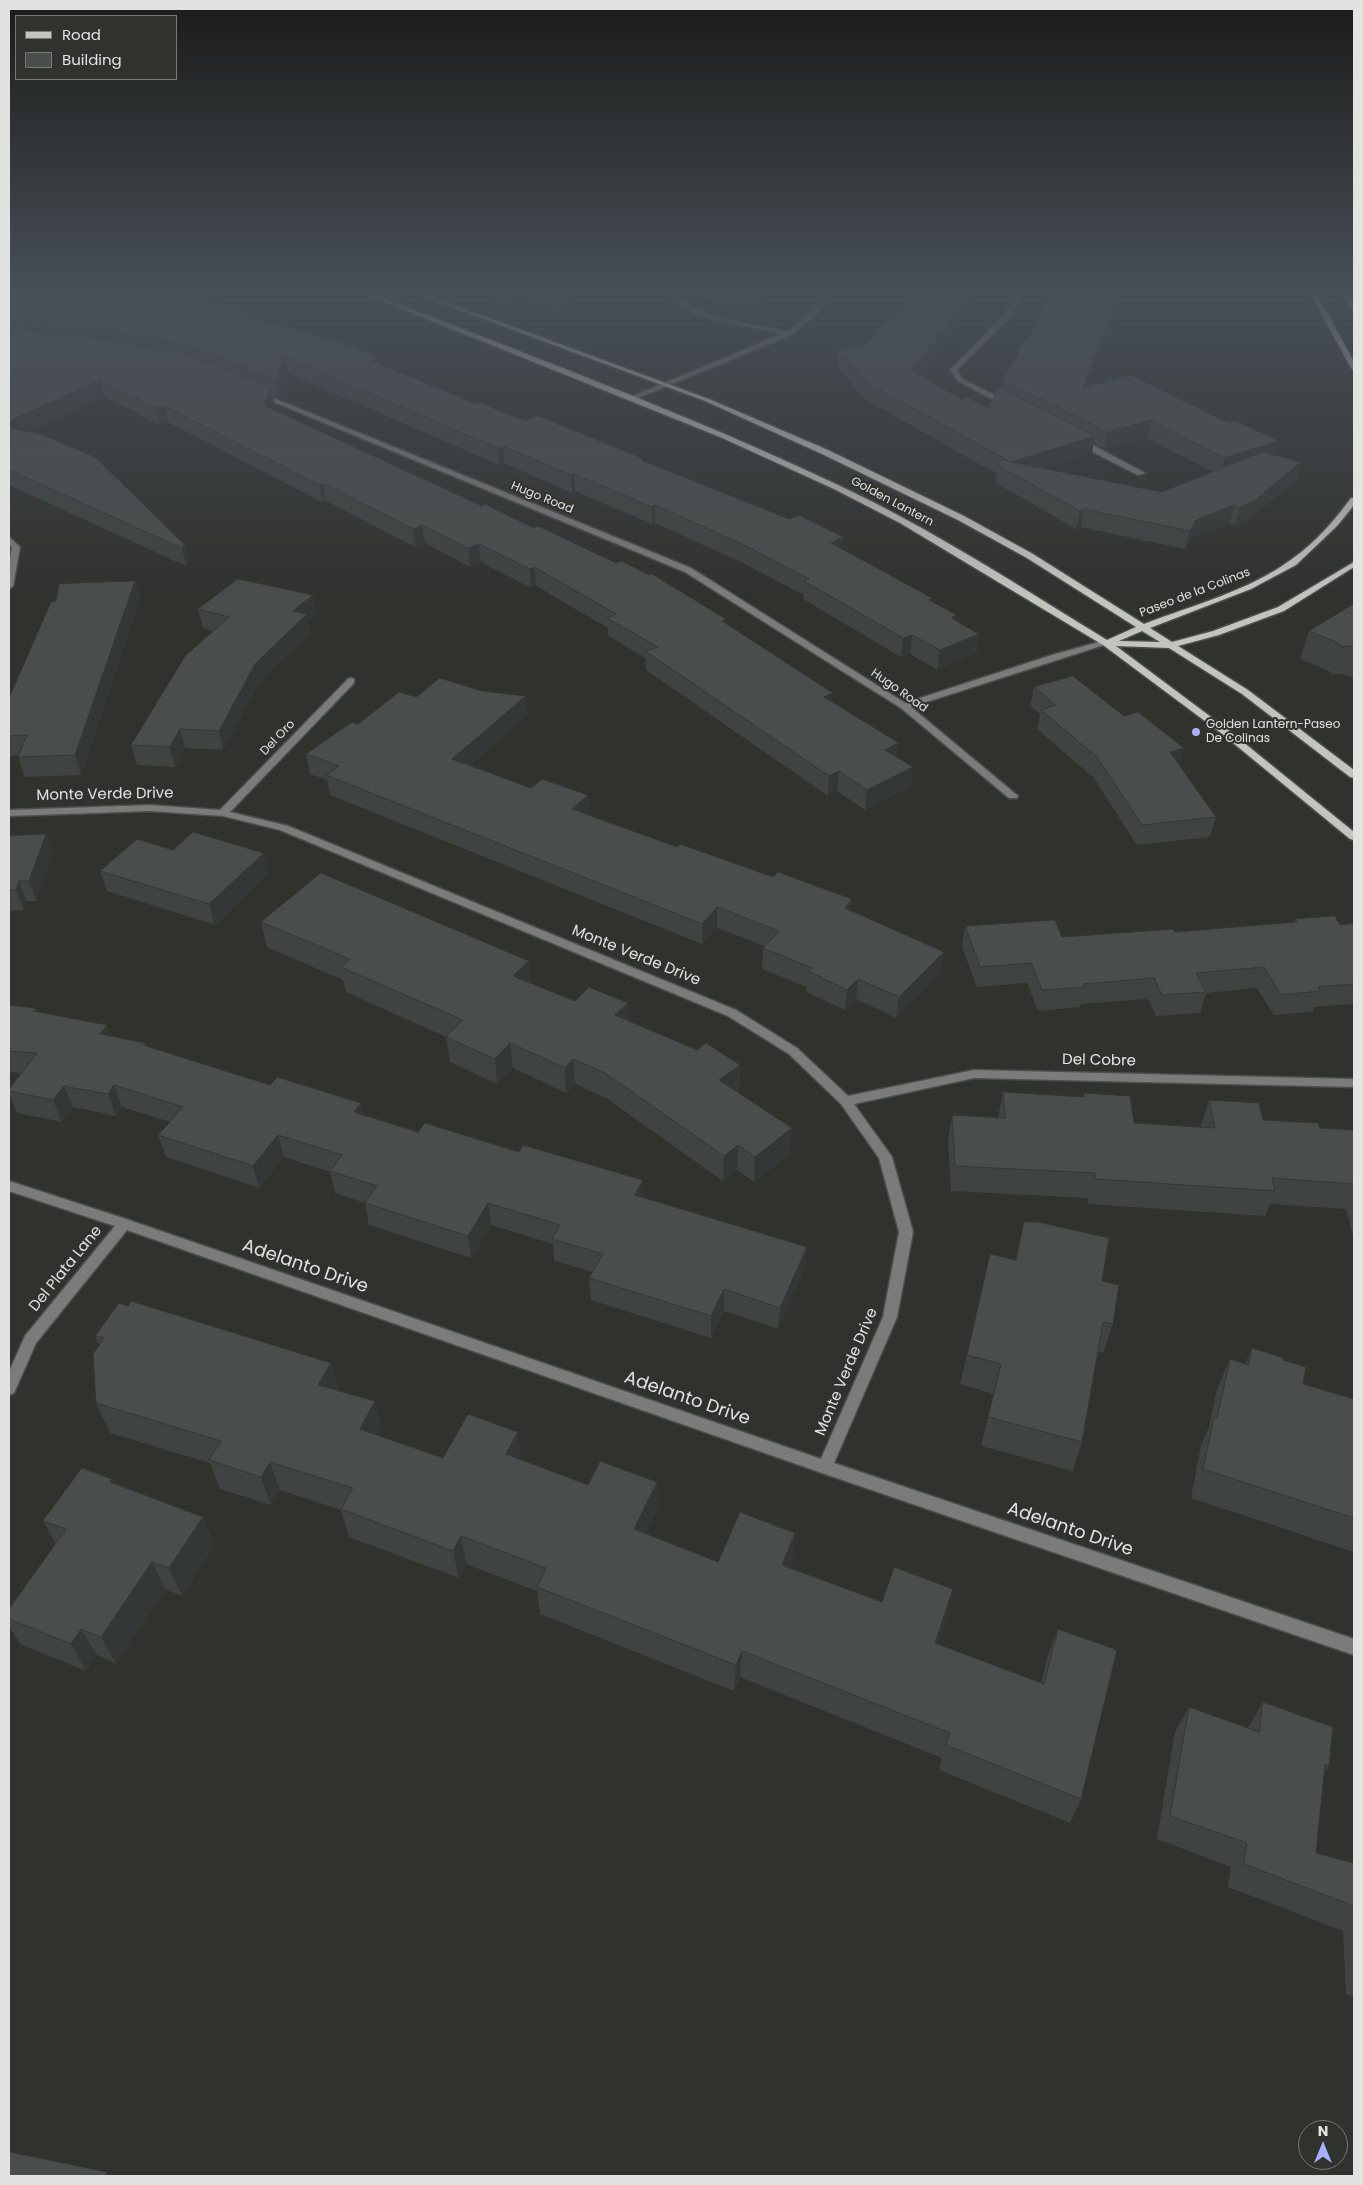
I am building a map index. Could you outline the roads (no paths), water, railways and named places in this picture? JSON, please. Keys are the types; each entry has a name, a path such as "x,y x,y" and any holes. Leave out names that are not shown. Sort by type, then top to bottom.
{"main road":[{"name":"Golden Lantern","path":"620,393 732,439 837,487 969,559 1106,643 1224,731 1354,837"},
{"name":"Golden Lantern","path":"687,393 825,452 961,518 1030,556 1144,626 1245,692 1354,775"},
{"name":"Paseo de la Colinas","path":"1106,643 1144,626 1201,606 1252,585 1295,562 1350,513 1354,500"},
{"name":"Paseo de la Colinas","path":"1106,643 1172,645 1216,633 1281,609 1354,564"}],"street":[{"name":"Hugo Road","path":"257,393 688,570 904,706 1013,796"},
{"path":"633,398 647,393"},
{"path":"985,393 1012,407"},
{"path":"1072,438 1141,473"},
{"path":"9,539 16,547 9,586"},
{"name":"Paseo de la Colinas","path":"904,706 968,687 1062,653 1106,643"},
{"name":"Del Oro","path":"223,813 351,681"},
{"name":"Monte Verde Drive","path":"9,813 150,808 223,813 284,828 732,1013 793,1051 846,1101 885,1157 906,1232 890,1317 825,1467"},
{"name":"Del Cobre","path":"846,1101 974,1074 1354,1083"},
{"name":"Adelanto Drive","path":"9,1186 1354,1647"},
{"name":"Del Plata Lane","path":"9,1389 30,1340 124,1224"}],"place":[{"name":"Golden Lantern-Paseo De Colinas","path":"1196,732"}]}
